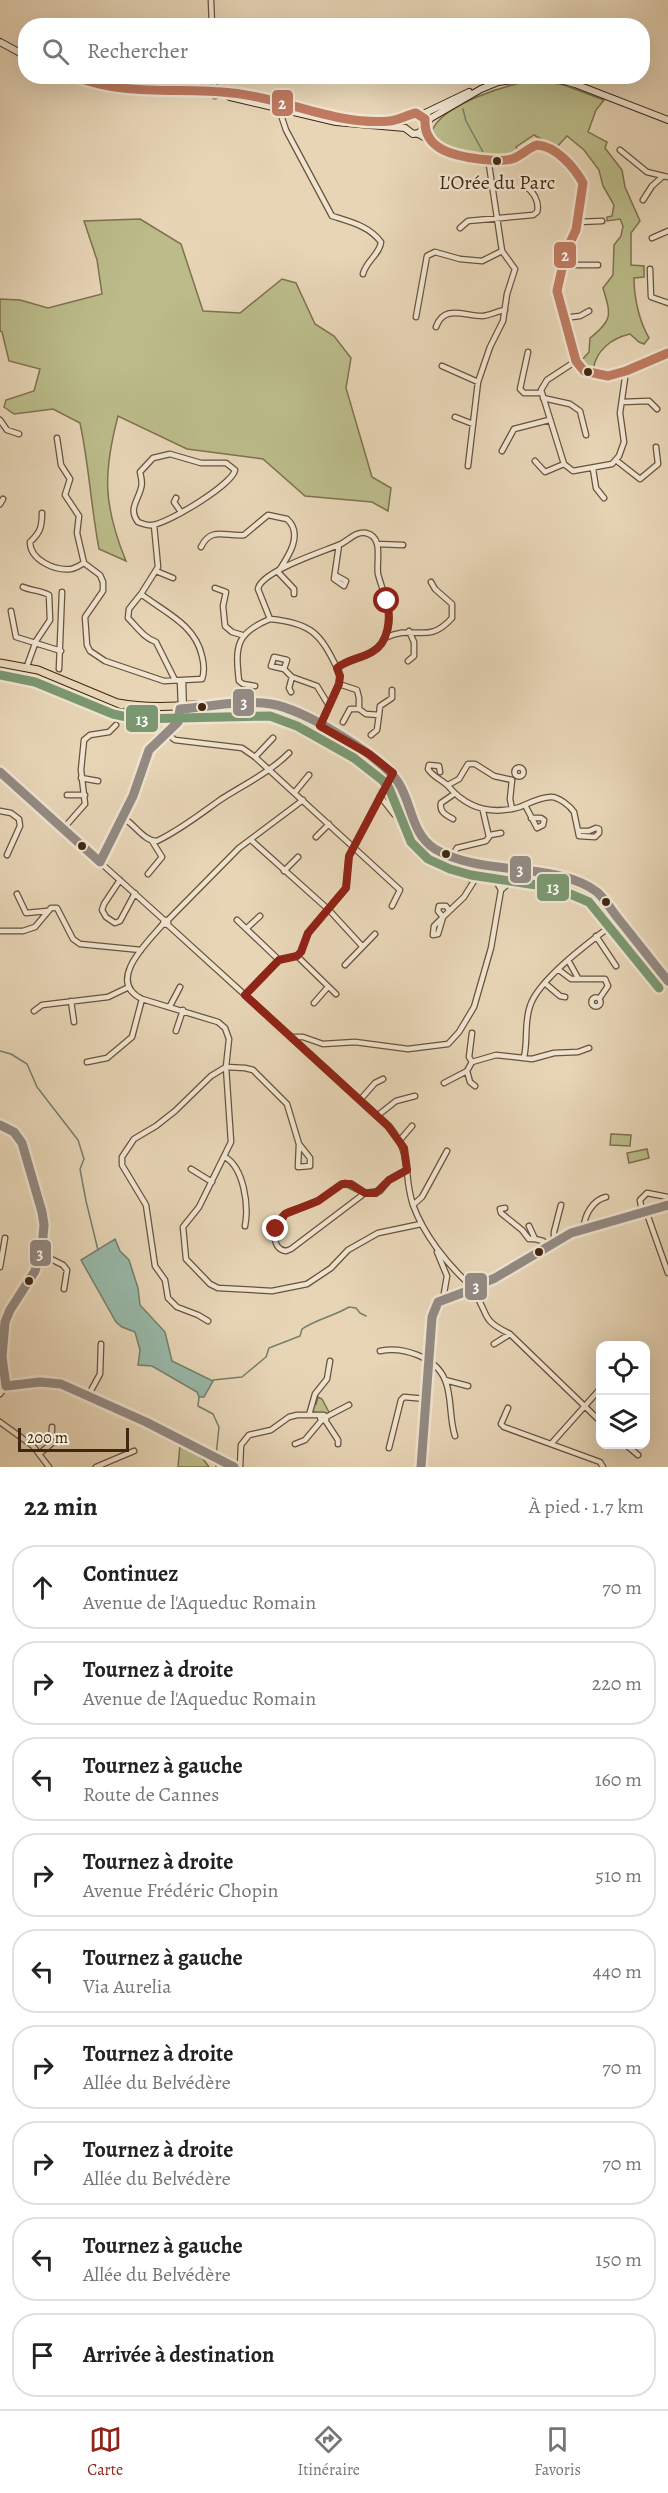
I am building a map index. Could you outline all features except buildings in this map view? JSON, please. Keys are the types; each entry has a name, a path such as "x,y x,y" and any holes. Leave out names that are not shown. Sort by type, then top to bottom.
{"main road":[{"path":"0,40 18,50"},
{"path":"82,84 121,94 215,94 251,100 358,126 405,128 410,133 416,134 431,118 481,89 496,84"},
{"path":"92,84 121,91 251,96 337,118 385,121 406,117 413,113 421,115 485,84"},
{"path":"575,84 668,120"},
{"path":"421,115 425,126"},
{"path":"405,128 406,117"},
{"path":"0,663 27,666 138,710 162,711 199,706 272,704 293,711 393,773 422,836 438,851 460,854"},
{"path":"118,703 182,709 273,707 319,727"},
{"path":"413,817 430,841 486,866 524,870 549,878 581,884 597,892 668,981"}],"street":[{"path":"211,0 212,18"},
{"path":"214,84 215,94"},
{"path":"282,109 286,130 332,216 373,232 381,242 380,249 365,265 363,274"},
{"path":"425,126 433,142"},
{"path":"416,134 455,156 514,158 540,144 557,153 577,173 583,183 578,222 574,237 566,251 557,291 576,362 584,371 608,376 626,372 668,353"},
{"path":"620,150 647,172 665,177"},
{"path":"468,466 478,382 490,347 503,321 507,294 515,269 502,251 488,158"},
{"path":"643,200 652,186 665,177"},
{"path":"460,228 468,221 528,217 537,212 538,203 530,189 525,186"},
{"path":"578,222 602,221"},
{"path":"652,238 668,231"},
{"path":"416,317 427,256 435,252 460,259 482,261 502,251"},
{"path":"564,265 598,265"},
{"path":"650,269 651,297 668,303"},
{"path":"436,327 442,317 452,312 485,316 505,310"},
{"path":"563,318 580,316 589,311"},
{"path":"528,352 520,389 524,393 570,404 580,411 586,435"},
{"path":"576,362 547,380 543,384 542,396 564,464 573,471 592,469 616,461 623,447 620,421 626,372"},
{"path":"442,366 478,382"},
{"path":"622,402 649,401 657,409"},
{"path":"455,417 472,424"},
{"path":"0,420 7,430 19,434"},
{"path":"502,451 514,429 549,420"},
{"path":"57,438 60,461 70,478 65,495 79,516 77,532 84,563 100,575 103,582 103,591 85,617 87,645 90,651 105,661 164,681 202,679 204,676 203,659 197,640 184,625 141,594"},
{"path":"616,461 640,478 658,464 659,454 656,447"},
{"path":"170,454 201,463 226,463 235,470 231,480 211,495 154,525 138,522 133,509 134,501 141,489 140,472 148,462 170,454"},
{"path":"535,461 545,472 564,464"},
{"path":"592,469 596,488 604,498"},
{"path":"176,498 174,502 181,512"},
{"path":"42,513 39,533 30,542 31,550 38,558 54,568 74,569 84,563"},
{"path":"201,547 205,539 214,534 244,535 268,515 280,516 291,523 295,537 292,549 278,572"},
{"path":"100,862 123,818 149,750 178,722 182,709 180,680 156,642 145,638 140,629 128,618 129,609 156,571 154,525"},
{"path":"270,620 258,588 263,580 306,556 364,532 373,537 377,544 378,572 390,610 385,638"},
{"path":"335,575 339,544"},
{"path":"377,544 404,545"},
{"path":"156,571 173,578"},
{"path":"278,572 294,589 294,594"},
{"path":"337,668 345,662 373,652 385,638 401,632 429,634 438,632 452,618 452,604 430,582"},
{"path":"23,587 33,592 43,591 49,595 50,620 35,644 27,666"},
{"path":"215,588 226,592 223,606 225,626 231,632 242,635 270,620 297,624 310,630 327,645 340,676 339,684 324,711 319,727"},
{"path":"58,669 61,651 62,591"},
{"path":"11,610 16,637 61,651"},
{"path":"408,661 414,656 416,648 409,631"},
{"path":"242,635 237,653 239,681 255,686"},
{"path":"284,669 292,677 317,686 328,704"},
{"path":"291,692 289,688 292,677"},
{"path":"339,684 357,690 359,709"},
{"path":"371,735 377,730 380,706 392,698 392,690"},
{"path":"343,722 350,709 359,709 366,714 379,715"},
{"path":"63,829 85,804 81,778 84,740 90,735 110,732 116,725"},
{"path":"166,733 175,740 242,748 255,757 400,890 392,906"},
{"path":"255,757 273,738"},
{"path":"152,841 168,836 218,801 271,770 289,753"},
{"path":"448,784 459,779 466,766 471,763 494,776 514,778 510,800 512,808"},
{"path":"440,772 439,766 429,765 428,770 434,777 448,784 454,794 483,811 512,808 543,798 555,798 574,812 578,833"},
{"path":"0,772 135,893 360,1100 400,1140 404,1148 408,1185 421,1224 435,1245 472,1288 481,1302 486,1319 510,1334 596,1417"},
{"path":"245,995 279,960 297,956 304,947 308,933 346,888 349,875 348,861 354,846 393,773"},
{"path":"295,792 309,775"},
{"path":"81,778 98,781"},
{"path":"453,819 440,808 441,803 454,794"},
{"path":"67,795 85,795"},
{"path":"380,796 394,814"},
{"path":"303,800 239,848 166,922 141,950 128,972 129,987 136,996 215,1021 225,1028 229,1039 226,1067 231,1137 225,1157 199,1207 183,1224 182,1231 189,1263 210,1284 218,1288 272,1291 297,1287 307,1284 331,1268 348,1250 378,1233 421,1224"},
{"path":"525,805 531,818"},
{"path":"0,810 19,819 20,826 7,855"},
{"path":"483,811 490,835"},
{"path":"123,818 152,841 162,857 148,874"},
{"path":"316,837 329,824"},
{"path":"460,854 486,841 490,835 501,833"},
{"path":"250,840 329,910 362,946"},
{"path":"284,871 298,857"},
{"path":"449,910 446,906 439,906 438,911 443,917 464,897 478,873 486,866 501,891"},
{"path":"291,1037 303,1037 323,1044 363,1043 408,1049 448,1044 465,1023 479,996 480,979 491,948 501,891 524,870"},
{"path":"473,881 467,873 472,871 478,873"},
{"path":"545,889 549,878 574,892"},
{"path":"120,880 104,904 102,910 106,917 115,923 120,921 135,893"},
{"path":"17,894 26,913 57,908 73,939 80,944 141,950"},
{"path":"0,931 23,931 35,927 47,910"},
{"path":"247,928 260,916"},
{"path":"524,1057 529,1008 533,999 568,960 620,919"},
{"path":"237,920 279,960"},
{"path":"345,965 375,934"},
{"path":"596,936 616,966"},
{"path":"297,956 336,994"},
{"path":"568,960 578,978"},
{"path":"559,970 568,978 605,979 608,986 599,999"},
{"path":"546,984 560,996 565,997"},
{"path":"34,1011 42,1005 108,997 129,987"},
{"path":"170,1006 180,987"},
{"path":"314,1004 328,987"},
{"path":"87,1062 107,1058 132,1037 142,999"},
{"path":"71,1001 74,1022"},
{"path":"176,1031 183,1010"},
{"path":"472,1033 469,1057 472,1062"},
{"path":"444,1083 467,1071 472,1062 496,1055 532,1059 554,1053 578,1052 589,1048"},
{"path":"208,1322 198,1315 177,1307 168,1298 165,1280 154,1266 146,1205 122,1165 122,1157 134,1139 156,1126 211,1076 226,1067 253,1070 269,1084 290,1109 298,1144 298,1167 310,1166 310,1158 298,1144"},
{"path":"467,1071 470,1082 475,1086"},
{"path":"360,1100 375,1083 383,1078"},
{"path":"377,1116 396,1101 415,1096"},
{"path":"0,1125 10,1128 19,1136 24,1147 33,1192 41,1209 44,1225 39,1253 30,1282 7,1317 2,1354 6,1386"},
{"path":"400,1140 412,1126"},
{"path":"413,1205 422,1197 447,1151"},
{"path":"225,1157 233,1162 238,1170 245,1206 245,1226"},
{"path":"192,1169 212,1182"},
{"path":"365,1193 345,1183 318,1201 285,1214 276,1229 277,1247 280,1251 291,1250 365,1193 380,1191 389,1180 407,1170"},
{"path":"668,1197 646,1193 640,1200 668,1273"},
{"path":"584,1228 584,1223 595,1203 606,1197"},
{"path":"552,1245 561,1205"},
{"path":"421,1467 432,1317 438,1302 472,1288 571,1233 668,1205"},
{"path":"505,1208 500,1209 501,1213 522,1230 529,1239 552,1245"},
{"path":"529,1226 535,1239"},
{"path":"0,1267 4,1238"},
{"path":"437,1252 447,1276 442,1299"},
{"path":"39,1253 63,1265 67,1270 64,1289"},
{"path":"494,1344 510,1334"},
{"path":"88,1396 100,1374 101,1344"},
{"path":"380,1351 390,1349 407,1352 429,1361 445,1380 455,1436"},
{"path":"309,1415 315,1394 327,1379 330,1361"},
{"path":"445,1380 468,1386"},
{"path":"0,1394 6,1386 48,1381 146,1422 234,1467"},
{"path":"550,1444 596,1394"},
{"path":"388,1448 404,1397 426,1399"},
{"path":"296,1444 305,1440 323,1419 349,1405"},
{"path":"508,1407 501,1424 504,1427 600,1462 603,1467"},
{"path":"240,1467 241,1444 249,1435 271,1430 289,1417 309,1415 323,1419 338,1440 338,1444"},
{"path":"0,1422 24,1439 49,1467"},
{"path":"39,1454 51,1444 52,1426"},
{"path":"631,1449 638,1455"},
{"path":"96,1467 134,1451"}],"green space":[{"path":"559,84 604,100 596,110 588,132 607,142 605,148 622,170 625,187 640,221 631,233 631,265 644,266 644,277 634,278 634,285 640,317 649,338 644,344 630,334 617,338 601,351 593,370 585,368 580,362 589,352 590,338 603,326 608,316 608,305 603,288 613,275 614,245 621,236 623,226 620,219 607,221 607,217 612,216 614,205 603,186 599,170 584,150 567,136 556,148 534,135 516,147 519,152 508,156 454,152 435,138 432,131 438,121 462,104 511,85"},
{"path":"140,219 181,244 203,311 240,313 282,279 296,283 315,324 334,336 351,358 346,388 372,477 391,488 388,511 372,502 305,496 263,459 187,449 118,416 110,455 108,489 113,523 126,561 99,549 80,423 53,409 14,414 4,407 6,400 34,391 40,369 9,361 0,331 0,299 20,300 48,308 102,294 97,260 84,221"},
{"path":"611,1134 631,1135 630,1146 610,1145"},
{"path":"647,1149 649,1158 629,1163 627,1153"},
{"path":"318,1397 322,1399 330,1414 311,1412 313,1403 316,1404"},
{"path":"180,1445 201,1456 209,1467 178,1467"}],"shaded area":[{"path":"115,1239 120,1251 129,1260 138,1288 140,1305 165,1332 172,1361 213,1381 204,1397 199,1397 197,1392 152,1366 138,1365 140,1350 135,1332 116,1322 81,1260"}],"waterway":[{"path":"463,109 466,121 483,152"},
{"path":"0,1051 11,1054 27,1064 37,1087 78,1140 84,1159 80,1169 98,1250"},
{"path":"213,1380 242,1377 266,1357 269,1348 300,1336 302,1329 349,1307 356,1308 366,1316"},
{"path":"199,1397 198,1406 213,1414 219,1427 216,1456"},
{"path":"215,1461 216,1467"}],"transit line":[{"name":"2","path":"99,84 133,89 232,93 271,100 330,116 370,121 397,120 416,113 425,119 429,138 442,150 470,158 504,160 515,158 537,145 551,149 570,164 583,183 576,230 566,251 557,291 576,361 584,371 608,376 668,353"},
{"name":"13","path":"0,675 35,682 113,714 136,719 270,716 297,726 354,758 382,780 389,788 411,842 428,859 471,875 556,888 589,902 659,988"},
{"name":"3","path":"100,862 133,796 149,750 178,722 180,709 237,703 271,704 302,714 340,735 389,771 403,790 416,827 427,843 435,849 454,858 474,863 561,876 580,882 597,892 668,981"},
{"name":"3","path":"0,772 100,862"},
{"name":"3","path":"0,1125 14,1132 22,1143 44,1225 42,1248 35,1271 5,1322 2,1357 6,1386"},
{"name":"3","path":"421,1467 432,1317 438,1302 470,1290 475,1291 476,1286 495,1278 571,1233 668,1205"},
{"name":"3","path":"6,1386 40,1382 61,1384 146,1422 234,1467"}],"place":[{"name":"L'Orée du Parc","path":"497,161"}],"route":[{"path":"276,1229 285,1214 318,1201 342,1184 351,1184 365,1193 376,1193 389,1180 407,1170 404,1148 388,1126 245,995 279,960 297,956 301,952 308,933 346,888 349,882 349,856 393,773 369,754 320,726 324,711 339,684 340,676 337,668 354,658 373,652 385,638 390,610 387,601"}]}
